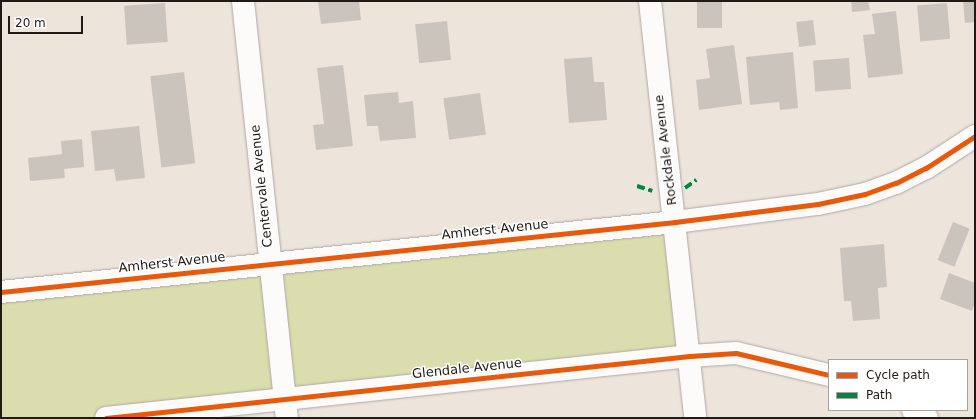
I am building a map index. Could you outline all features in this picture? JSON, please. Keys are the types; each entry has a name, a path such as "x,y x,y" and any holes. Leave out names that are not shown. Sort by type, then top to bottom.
{"street":[{"name":"Centervale Avenue","path":"243,1 286,409"},
{"name":"Rockdale Avenue","path":"650,1 690,356 695,418"},
{"name":"Amherst Avenue","path":"1,292 675,222 818,204 865,194 926,168 975,136"},
{"name":"Glendale Avenue","path":"106,418 286,409 690,356 736,353 828,375"},
{"path":"915,411 927,418"}],"green space":[{"path":"675,222 690,356 106,418 1,418 1,293"}],"building":[{"path":"318,1 359,1 361,20 321,24"},
{"path":"697,1 722,1 722,28 697,28"},
{"path":"851,1 868,1 870,10 852,12"},
{"path":"963,1 975,1 975,22 965,23"},
{"path":"165,3 168,42 127,45 124,6"},
{"path":"947,3 950,39 920,41 917,6"},
{"path":"896,11 903,74 868,78 863,35 875,34 872,14"},
{"path":"813,20 816,45 799,47 796,22"},
{"path":"447,21 451,60 419,63 415,24"},
{"path":"734,45 742,104 699,110 696,80 710,78 706,49"},
{"path":"793,52 798,108 780,110 779,102 750,105 746,57"},
{"path":"592,57 594,82 604,82 607,120 569,123 564,59"},
{"path":"849,58 851,89 815,91 813,61"},
{"path":"343,65 353,146 316,150 313,125 324,124 317,68"},
{"path":"184,72 195,163 161,167 150,76"},
{"path":"398,92 399,103 413,101 416,138 380,141 378,126 367,126 364,95"},
{"path":"480,93 486,135 449,140 443,98"},
{"path":"139,126 145,178 116,181 114,169 95,171 91,131"},
{"path":"82,139 84,167 64,169 65,178 30,181 28,158 62,154 61,141"},
{"path":"953,222 970,229 954,267 938,260"},
{"path":"884,244 887,287 878,288 880,319 853,321 851,301 844,301 840,248"},
{"path":"949,273 975,283 975,302 972,311 940,299"}],"marked path":[{"path":"685,188 696,180"},
{"path":"637,186 652,191"}],"cycle path":[{"path":"1,292 675,222 818,204 865,194 896,183 926,168 975,136"},
{"path":"106,418 690,356 736,353 828,375"}]}
